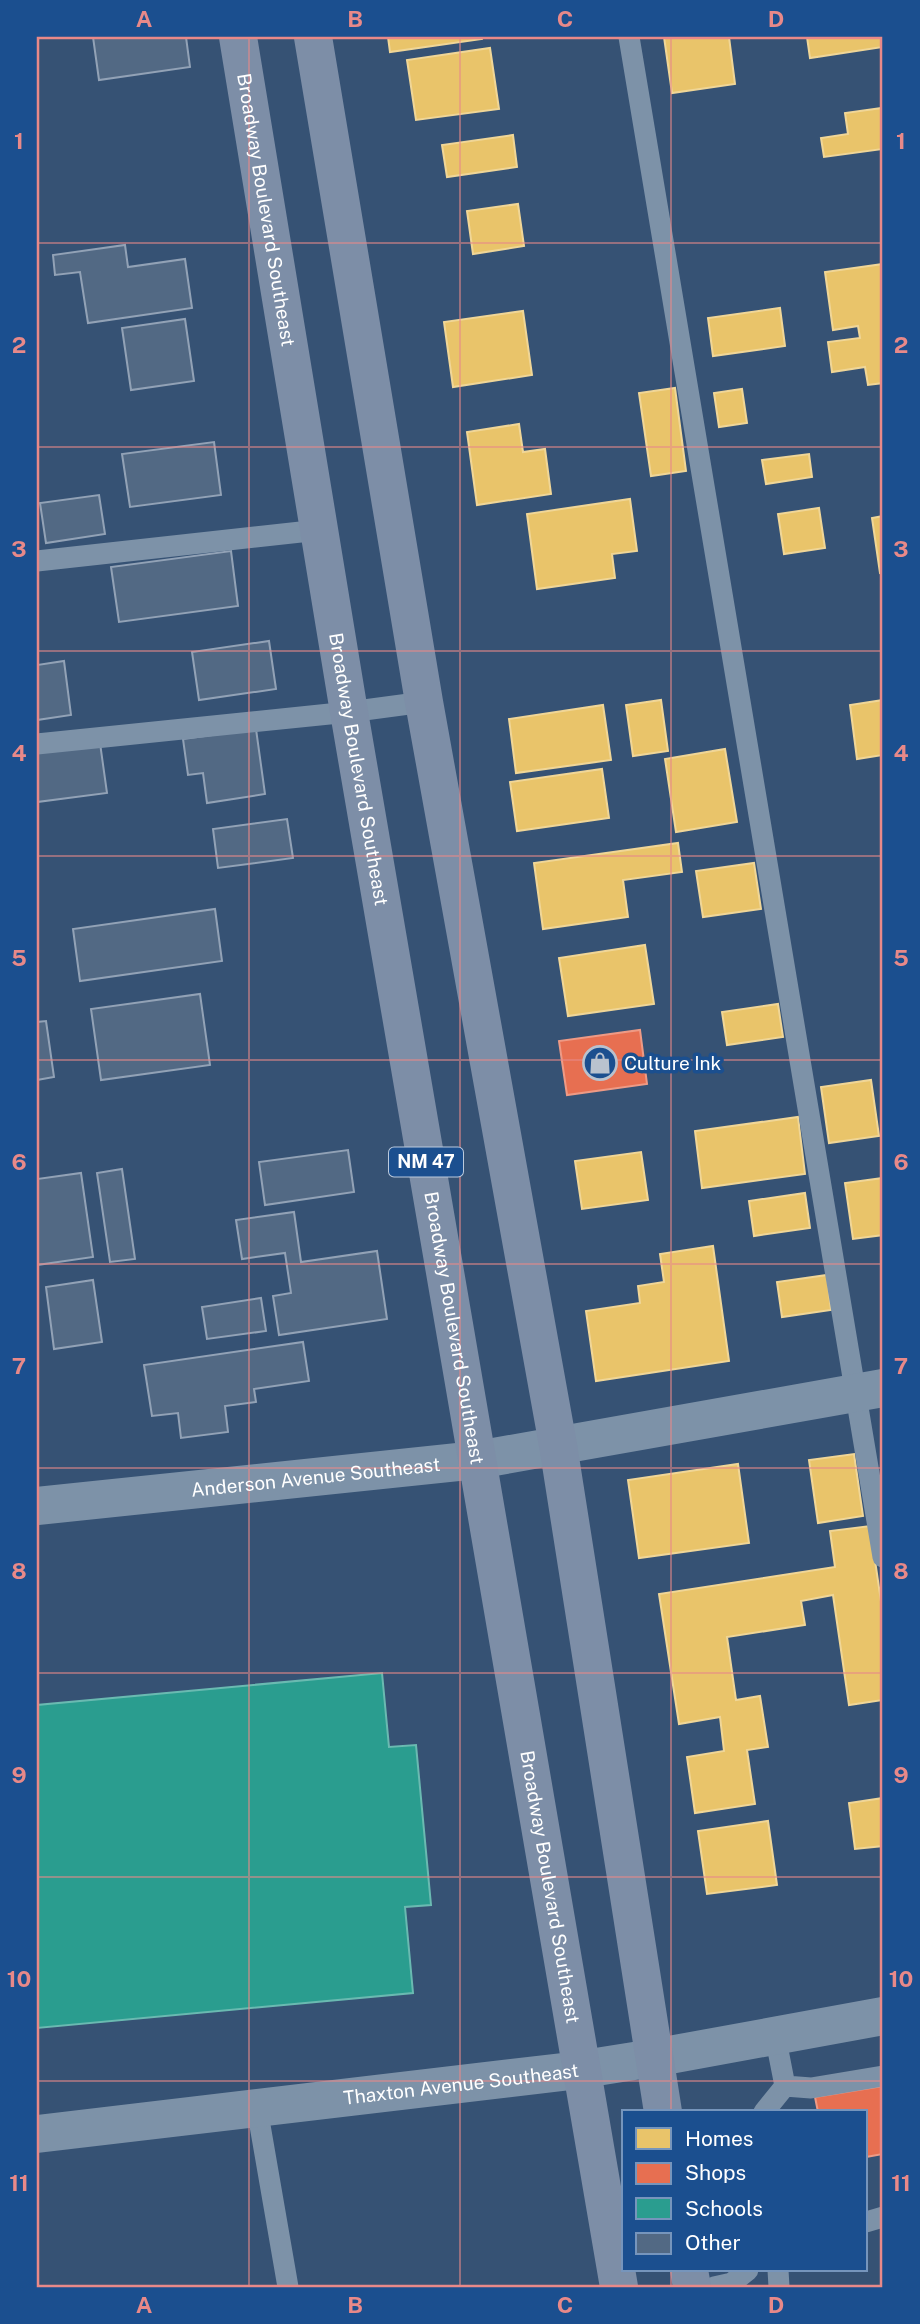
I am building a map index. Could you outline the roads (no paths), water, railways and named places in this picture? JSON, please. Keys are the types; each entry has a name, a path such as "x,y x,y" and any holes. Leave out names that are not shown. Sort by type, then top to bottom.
{"main road":[{"name":"Broadway Boulevard Southeast","path":"238,37 349,712 619,2287"},
{"path":"313,37 424,702 558,1445 663,2110"}],"street":[{"name":"Anderson Avenue Southeast","path":"37,1506 477,1460 869,1391"},
{"name":"Thaxton Avenue Southeast","path":"37,2134 582,2070 883,2016"}],"lane":[{"path":"629,37 869,1391 883,1557"},
{"path":"37,561 319,530"},
{"path":"37,744 424,702"},
{"path":"775,2035 785,2086"},
{"path":"785,2086 811,2088 883,2076"},
{"path":"766,2110 785,2086"},
{"path":"257,2108 288,2287"},
{"path":"713,2287 732,2283 746,2272"}],"place":[{"name":"Culture Ink","path":"600,1063"}]}
